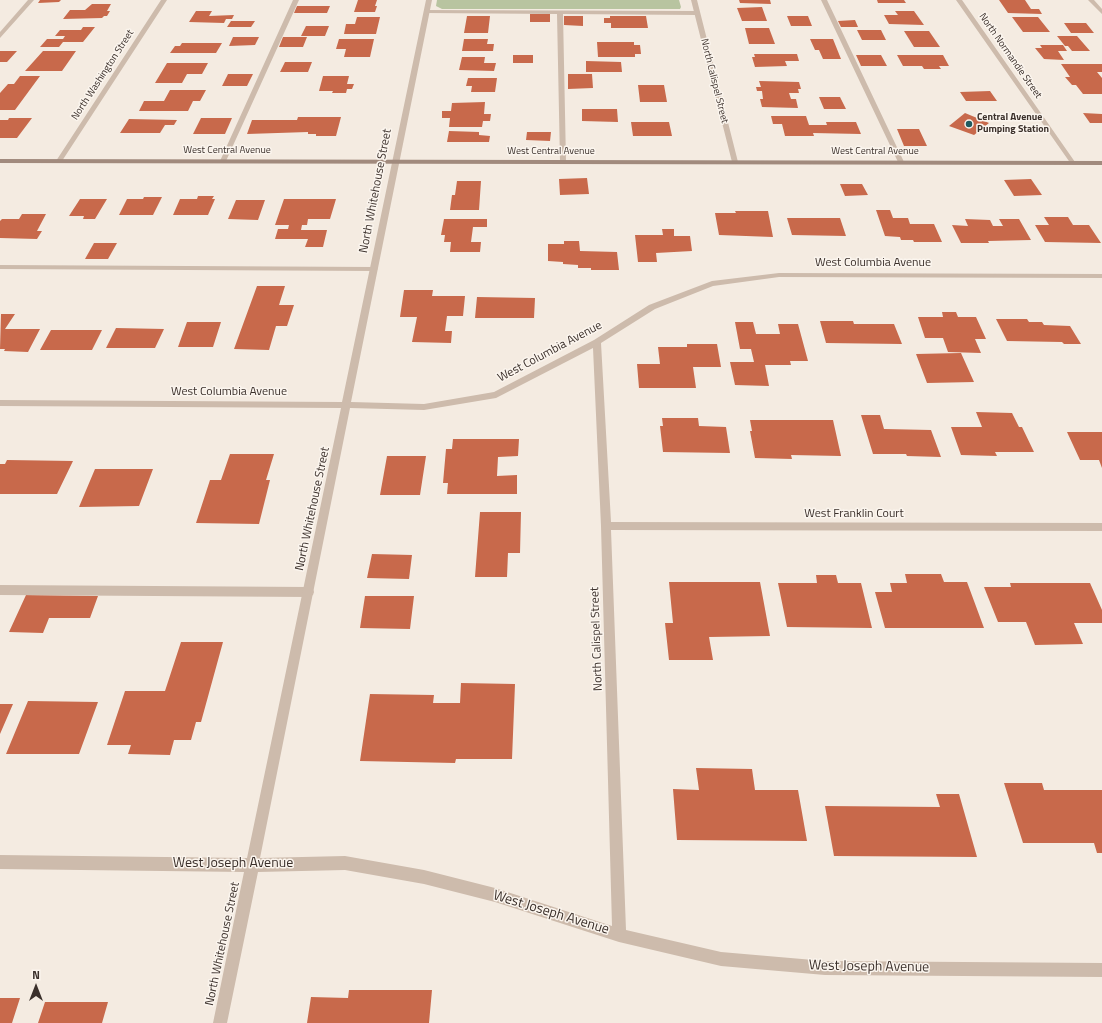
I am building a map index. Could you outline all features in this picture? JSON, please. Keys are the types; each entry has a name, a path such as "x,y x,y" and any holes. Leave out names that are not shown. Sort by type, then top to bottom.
{"street":[{"path":"0,36 31,0"},
{"name":"North Washington Street","path":"59,161 164,0"},
{"path":"223,161 296,0"},
{"name":"North Whitehouse Street","path":"220,1023 429,0"},
{"name":"North Calispel Street","path":"694,0 735,162"},
{"path":"824,0 901,162"},
{"name":"North Normandie Street","path":"959,0 1073,163"},
{"path":"1091,0 1102,12"},
{"path":"426,11 697,13"},
{"path":"560,12 562,162"},
{"name":"West Central Avenue","path":"0,161 1102,163"},
{"path":"0,267 374,269"},
{"name":"West Columbia Avenue","path":"0,403 347,404 424,407 496,395 597,342 652,307 712,284 780,275 1102,276"},
{"name":"North Calispel Street","path":"597,342 606,526 619,935"},
{"name":"West Franklin Court","path":"606,526 1102,527"},
{"path":"0,590 309,592"},
{"name":"West Joseph Avenue","path":"0,862 253,865 345,863 424,877 495,895 619,935 721,958 825,968 1102,970"}],"green space":[{"path":"437,0 679,0 681,7 680,9 442,9 436,6"}],"building":[{"path":"40,0 61,0 59,2 38,3"},
{"path":"358,0 377,0 375,12 354,12"},
{"path":"739,0 770,0 771,4 740,3"},
{"path":"877,0 904,0 906,3 878,3"},
{"path":"999,0 1025,0 1031,9 1039,9 1042,14 1008,13"},
{"path":"92,4 111,4 107,11 110,11 107,16 102,18 63,19 70,10 85,10"},
{"path":"297,6 330,6 327,13 294,13"},
{"path":"762,7 767,21 742,21 737,8"},
{"path":"196,11 212,11 209,16 234,15 232,19 226,19 224,23 189,22"},
{"path":"895,11 914,11 924,25 889,24 884,15 898,15"},
{"path":"530,14 550,14 550,22 530,22"},
{"path":"467,16 490,16 488,33 464,33"},
{"path":"564,16 583,16 583,26 564,25"},
{"path":"610,16 646,16 648,28 611,28 611,23 604,23 604,18 610,18"},
{"path":"787,16 808,16 812,26 791,26"},
{"path":"357,17 380,17 376,34 344,34 346,24 355,24"},
{"path":"1012,17 1038,17 1050,32 1023,32"},
{"path":"855,20 858,27 841,27 838,21"},
{"path":"231,21 255,21 251,27 227,27"},
{"path":"1064,23 1086,23 1094,33 1071,33"},
{"path":"306,26 329,26 325,36 301,36"},
{"path":"83,27 95,27 83,42 63,42 59,47 40,47 47,39 63,39 65,36 55,36 60,30 81,30"},
{"path":"745,28 769,28 775,44 749,44"},
{"path":"857,30 881,30 886,40 862,40"},
{"path":"904,31 929,31 940,47 914,47"},
{"path":"1057,36 1077,36 1090,51 1072,51 1068,46 1065,46"},
{"path":"233,37 259,37 255,45 229,46"},
{"path":"283,37 307,37 303,47 279,47"},
{"path":"339,39 374,39 370,57 344,57 346,49 336,49"},
{"path":"464,39 488,39 487,44 494,44 493,51 462,51"},
{"path":"810,39 833,39 841,59 823,59 819,50 815,50"},
{"path":"597,42 634,42 634,45 640,45 641,54 635,54 635,57 598,57"},
{"path":"182,43 222,43 216,53 170,53 175,46 180,46"},
{"path":"1040,45 1063,45 1067,51 1058,51 1064,60 1044,59 1035,48 1042,48"},
{"path":"0,51 17,51 7,62 0,62"},
{"path":"43,51 76,51 62,71 25,71"},
{"path":"754,54 797,54 799,61 785,61 787,66 755,67 752,57 755,57"},
{"path":"513,55 533,55 533,63 513,63"},
{"path":"856,55 881,55 887,66 861,66"},
{"path":"897,55 943,55 949,66 939,66 941,69 924,69 922,66 903,66"},
{"path":"462,57 485,57 484,63 496,63 494,71 459,70"},
{"path":"586,61 621,62 622,72 586,72"},
{"path":"285,62 312,62 308,72 280,72"},
{"path":"167,63 208,63 202,74 187,74 182,83 155,83"},
{"path":"1061,64 1102,64 1102,72 1097,72 1102,78 1102,94 1083,94 1076,85 1072,85 1065,77 1070,77"},
{"path":"228,74 253,74 247,86 222,86"},
{"path":"568,74 592,74 593,88 568,89"},
{"path":"20,76 40,76 15,110 0,110 0,93 8,84 14,84"},
{"path":"323,76 349,76 347,84 354,84 352,89 347,89 346,93 319,91"},
{"path":"468,78 497,78 495,92 471,92 472,86 466,86"},
{"path":"759,81 799,82 801,89 798,89 799,93 789,93 791,99 796,99 798,108 762,107 760,99 763,99 762,91 757,91 756,87 761,87"},
{"path":"638,85 664,85 667,102 640,102"},
{"path":"170,90 206,90 200,101 193,101 188,111 139,111 144,101 164,101"},
{"path":"990,91 997,101 966,101 960,92"},
{"path":"819,97 840,97 846,109 824,109"},
{"path":"485,102 484,114 491,114 490,121 483,121 482,127 449,127 450,118 442,118 442,111 451,111 452,103"},
{"path":"582,109 617,109 618,122 582,121"},
{"name":"Central Avenue Pumping Station","path":"965,113 989,123 974,135 949,126"},
{"path":"1083,113 1102,114 1102,123 1090,123"},
{"path":"771,116 806,116 809,125 827,125 826,122 856,122 861,134 813,133 814,136 785,136 782,124 773,124"},
{"path":"298,117 341,117 336,136 316,136 316,134 308,134 308,132 247,134 252,120 297,120"},
{"path":"9,118 32,118 17,138 0,138 0,120 8,120"},
{"path":"201,118 232,118 225,134 193,134"},
{"path":"129,119 177,120 174,125 165,125 160,133 120,133"},
{"path":"631,122 669,122 672,136 633,136"},
{"path":"897,129 919,129 927,146 904,146"},
{"path":"449,131 479,132 479,135 490,136 489,142 447,142"},
{"path":"527,132 551,132 550,141 526,140"},
{"path":"587,178 589,194 560,195 559,179"},
{"path":"1031,179 1042,195 1014,196 1004,180"},
{"path":"457,181 481,181 479,210 450,210 452,195 455,195"},
{"path":"840,184 862,184 868,195 845,196"},
{"path":"198,196 214,196 212,199 215,199 208,215 173,215 180,199 197,199"},
{"path":"144,197 162,197 153,215 119,215 127,199 143,199"},
{"path":"80,199 107,199 95,219 83,219 84,216 69,216"},
{"path":"284,199 336,199 330,219 308,219 307,225 302,225 301,230 327,230 323,247 305,247 308,239 275,239 278,229 288,229 289,225 275,225"},
{"path":"236,200 265,200 258,220 228,219"},
{"path":"876,210 890,210 893,218 908,218 910,224 934,224 942,242 914,242 913,240 901,240 900,237 885,236"},
{"path":"735,211 768,211 773,237 719,235 715,213 736,213"},
{"path":"22,214 46,214 37,231 42,231 37,239 0,238 0,221 2,219 19,219"},
{"path":"1044,217 1068,217 1073,225 1089,225 1101,243 1045,242 1035,225 1049,225"},
{"path":"787,218 840,218 846,236 792,235"},
{"path":"444,219 487,219 487,227 473,227 471,242 481,242 480,252 450,252 451,242 444,242 445,235 441,235"},
{"path":"965,219 990,220 993,226 1003,226 999,219 1019,219 1031,240 961,243 952,225 968,226"},
{"path":"662,229 674,229 674,236 690,236 692,251 656,253 657,262 638,262 635,235 663,235"},
{"path":"564,241 579,241 580,251 617,252 619,270 591,270 591,268 578,268 578,265 548,261 548,244 564,244"},
{"path":"94,243 117,243 108,259 85,259"},
{"path":"257,286 285,286 279,305 294,305 287,326 276,326 269,350 234,349"},
{"path":"404,290 433,290 432,296 465,296 463,316 447,316 445,331 452,331 451,343 412,342 417,317 400,317"},
{"path":"477,297 535,298 534,318 475,318"},
{"path":"942,312 956,312 958,317 976,317 986,339 975,339 981,353 948,352 943,338 925,338 918,317 943,317"},
{"path":"1,314 15,314 5,329 40,329 28,352 4,351 5,349 0,349"},
{"path":"996,319 1027,319 1029,322 1042,322 1044,325 1070,326 1081,344 1064,344 1062,342 1007,341"},
{"path":"820,321 853,321 854,324 894,324 902,344 826,343"},
{"path":"187,322 221,322 213,347 178,347"},
{"path":"735,322 753,322 756,334 780,334 778,324 798,324 808,361 790,361 791,365 765,365 769,386 735,385 730,362 754,362 751,349 740,349"},
{"path":"116,328 164,329 155,348 106,348"},
{"path":"51,330 102,330 92,350 40,350"},
{"path":"687,344 717,344 721,367 693,367 696,388 639,388 637,364 660,364 658,347 687,347"},
{"path":"961,353 974,382 927,383 916,354"},
{"path":"976,412 1012,413 1019,427 1022,427 1034,452 995,452 997,456 961,455 951,427 982,427"},
{"path":"861,415 880,415 884,429 931,430 941,457 907,456 906,454 873,454"},
{"path":"662,418 698,418 699,426 726,427 730,453 663,452 660,426 663,426"},
{"path":"750,420 833,420 841,456 791,455 792,459 755,458 750,431 752,431"},
{"path":"1067,432 1102,432 1102,468 1099,460 1080,460"},
{"path":"453,439 519,439 518,456 498,457 497,476 517,475 517,494 447,494 448,483 443,483 446,449 452,449"},
{"path":"230,454 274,454 266,480 270,480 259,524 196,523 210,480 221,480"},
{"path":"387,456 426,456 420,495 380,495"},
{"path":"7,460 73,461 57,494 0,494 0,464 5,464"},
{"path":"95,469 153,469 139,506 79,507"},
{"path":"480,512 521,512 520,553 508,553 507,577 475,577"},
{"path":"372,554 412,555 409,579 367,578"},
{"path":"905,574 941,574 944,582 967,582 984,628 885,628 875,592 892,592 890,583 907,583"},
{"path":"816,575 836,575 838,583 861,583 872,628 787,627 778,583 817,583"},
{"path":"669,582 760,582 770,636 709,637 713,660 669,660 665,623 673,623"},
{"path":"1010,583 1090,583 1102,610 1102,623 1074,623 1083,644 1035,645 1026,622 998,622 984,587 1011,587"},
{"path":"26,595 98,596 90,618 49,618 43,633 9,632"},
{"path":"365,596 414,596 410,629 360,628"},
{"path":"181,642 223,642 201,722 196,722 191,740 174,740 170,755 128,754 131,745 107,745 125,691 165,691"},
{"path":"461,683 515,684 512,759 456,759 455,763 360,761 370,694 434,695 433,703 460,703"},
{"path":"28,701 98,702 79,754 6,754"},
{"path":"0,704 13,704 0,734"},
{"path":"696,768 752,769 755,790 798,790 807,841 677,840 673,789 699,790"},
{"path":"1004,783 1042,783 1044,790 1102,790 1102,853 1097,853 1094,843 1023,843"},
{"path":"936,794 959,794 977,857 834,856 825,806 940,807"},
{"path":"349,990 432,990 429,1023 307,1023 311,997 348,998"},
{"path":"0,998 20,998 12,1023 0,1023"},
{"path":"45,1002 108,1002 102,1023 38,1023"}],"place":[{"name":"Central Avenue Pumping Station","path":"969,124"}]}
